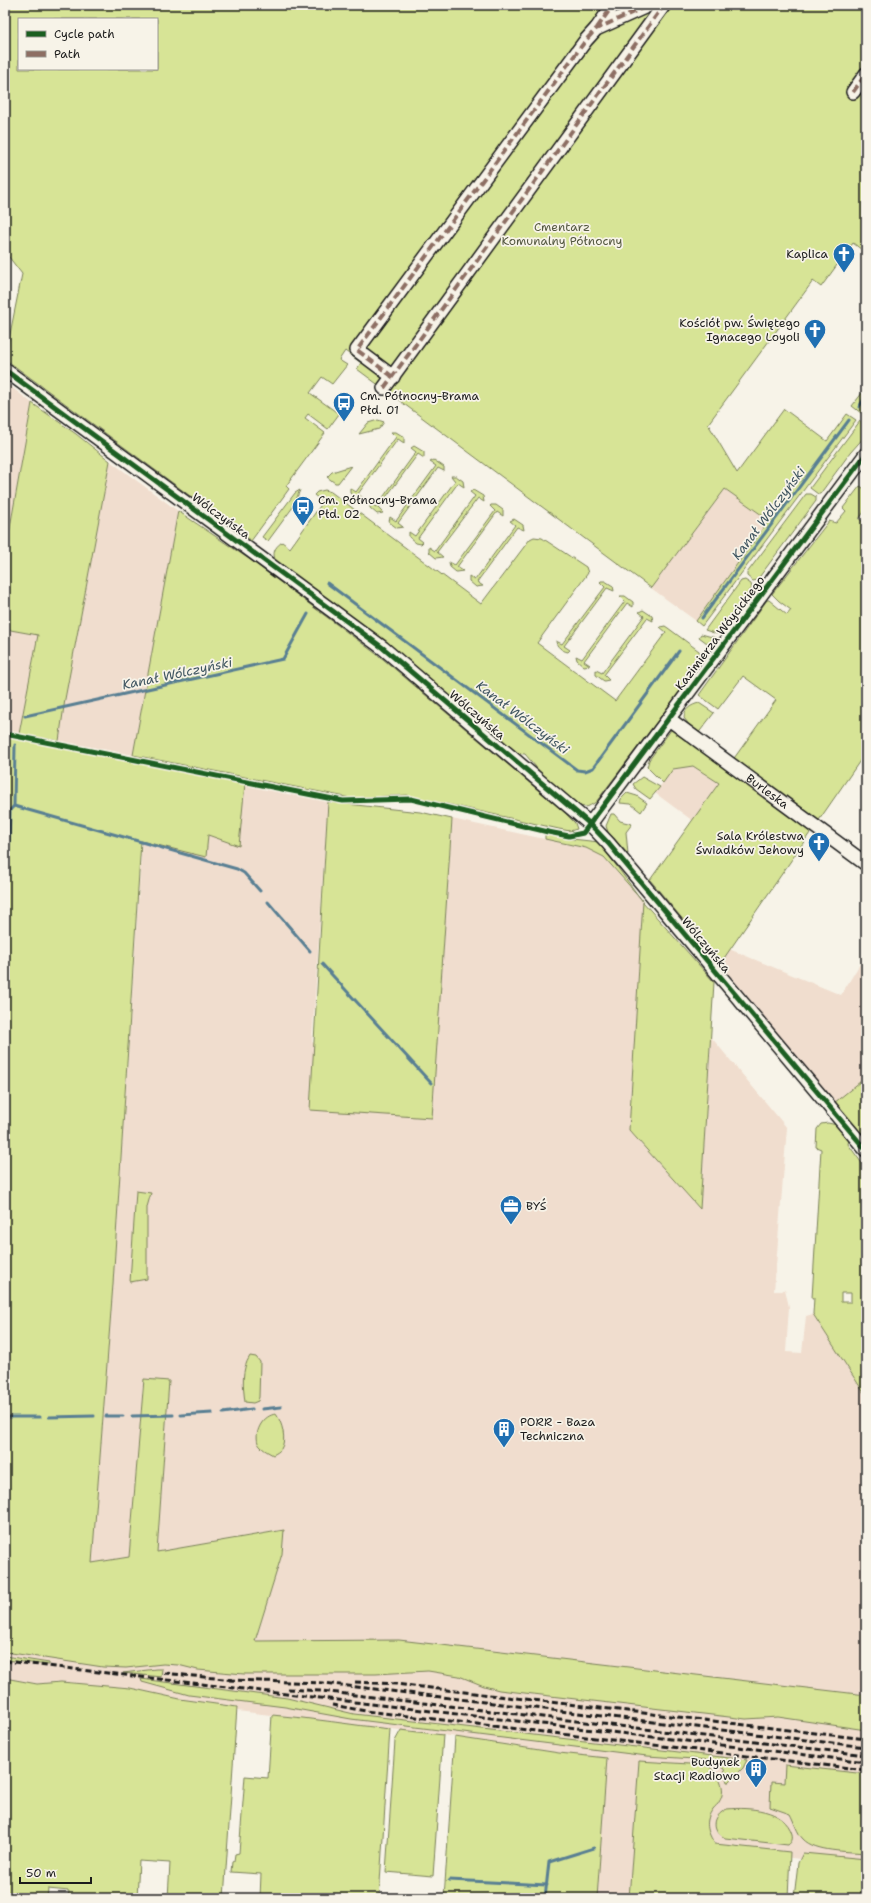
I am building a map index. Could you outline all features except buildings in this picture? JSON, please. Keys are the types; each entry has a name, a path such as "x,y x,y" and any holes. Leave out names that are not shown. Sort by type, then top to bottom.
{"street":[{"path":"393,377 357,350 613,5"},
{"path":"596,29 649,5"},
{"path":"384,388 664,5"},
{"path":"853,92 866,74"},
{"name":"Wólczyńska","path":"5,370 383,648 590,824 608,843 866,1150"},
{"name":"Kazimierza Wóycickiego","path":"590,824 866,454"},
{"name":"Burleska","path":"669,719 864,858"}],"shaded area":[{"path":"5,382 32,403 5,556"},
{"path":"110,461 178,511 133,755 59,741 65,699"},
{"path":"725,489 769,520 696,621 651,588"},
{"path":"5,629 38,635 19,734 5,731"},
{"path":"147,763 328,802 312,1042 432,1118 452,819 586,848 604,857 643,902 629,1130 700,1209 711,1037 787,1128 774,1291 782,1291 785,1289 789,1307 786,1352 802,1353 806,1316 813,1314 866,1396 866,1873 813,1865 800,1859 701,1847 639,1761 629,1898 597,1898 607,1758 559,1753 443,1735 237,1711 237,1707 180,1699 130,1688 61,1682 37,1684 5,1678 5,1630 255,1641 282,1554 283,1530 157,1552 169,1381 144,1379 129,1557 92,1563 113,1284"},
{"path":"693,766 719,783 693,821 655,793 673,769"},
{"path":"729,949 841,995 866,954 866,1077 835,1104 812,1074 720,964"}],"green space":[{"name":"Cmentarz Komunalny Północny","path":"5,5 866,5 866,253 853,243 821,287 813,281 708,424 737,473 784,409 827,441 847,414 856,420 702,626 696,621 769,520 725,489 651,588 357,369 361,363 345,351 339,360 347,365 332,384 322,377 310,393 339,414 328,429 308,414 305,418 325,433 286,486 289,489 251,541 5,359 22,274 5,252"},
{"path":"866,388 866,406 861,413 852,406"},
{"path":"32,403 76,434 110,461 65,699 59,741 19,734 38,635 5,629 5,556"},
{"path":"378,420 384,422 379,429 359,434 368,423"},
{"path":"860,421 866,425 866,435 850,453 820,494 818,494 810,488"},
{"path":"391,432 396,432 404,437 404,443 398,439 358,494 363,498 357,499 350,493 350,488 356,492 396,437"},
{"path":"414,446 424,452 424,458 418,454 378,508 383,513 377,514 370,508 370,503 376,507 416,452 411,448"},
{"path":"434,460 444,467 444,471 438,468 398,523 403,527 397,528 389,522 390,517 396,521 436,466 430,462"},
{"path":"351,466 338,483 335,483 327,477 332,472"},
{"path":"451,476 456,476 463,481 464,487 458,483 418,538 423,542 421,544 416,543 409,537 409,532 415,536 455,481"},
{"path":"860,486 866,490 866,509 859,519 866,524 866,752 817,823 732,761 776,700 743,676 718,709 699,695 767,600 787,615 791,610 772,594 829,521 836,523 846,511 843,508"},
{"path":"300,490 293,507 268,541 262,537 295,493"},
{"path":"325,490 331,492 481,604 530,539 534,537 542,538 586,567 588,573 537,643 615,701 666,632 660,627 665,626 699,651 702,658 699,666 596,802 586,807 578,805 552,785 525,754 513,753 384,642 350,615 276,562 274,553 277,546 282,542 290,548 323,502 314,495 317,492"},
{"path":"473,490 483,496 484,502 478,498 437,552 443,557 436,558 429,552 429,547 435,551 475,496 470,492"},
{"path":"806,494 811,494 816,497 816,501 757,580 753,581 747,576 747,573"},
{"path":"496,505 503,510 503,516 497,512 457,567 463,571 456,572 450,567 449,562 455,565 495,511 490,506"},
{"path":"178,511 249,559 383,659 565,813 575,823 577,829 570,831 559,829 407,795 351,798 133,755"},
{"path":"514,519 523,525 524,530 517,527 477,582 483,586 476,587 469,581 469,576 475,580 515,525 510,521"},
{"path":"745,580 751,584 752,588 717,634 705,630 741,581"},
{"path":"605,581 613,586 614,591 607,588 564,646 570,650 568,652 564,651 558,646 556,641 562,644 605,587 600,582"},
{"path":"620,596 625,596 633,602 633,607 627,603 584,661 590,665 584,666 577,660 576,656 582,659 625,601"},
{"path":"643,610 652,616 653,621 647,618 604,675 609,680 604,681 596,675 596,670 602,673 644,616 639,612"},
{"path":"701,634 718,639 714,643 707,643 699,637"},
{"path":"699,703 714,713 697,735 684,718 684,715 688,708"},
{"path":"675,729 812,830 720,964 650,880 719,783 693,766 673,769 663,783 647,767 649,760 671,730"},
{"path":"5,737 245,783 239,846 208,835 206,857 141,841 113,1284 92,1563 129,1557 144,1379 169,1381 157,1552 284,1530 282,1554 255,1641 399,1640 866,1695 866,1730 778,1717 746,1719 499,1690 459,1676 428,1671 376,1674 244,1674 198,1670 178,1665 163,1664 126,1668 103,1667 5,1652"},
{"path":"642,777 660,787 650,799 636,789 633,784"},
{"path":"627,793 637,796 647,803 641,812 631,804 620,803 621,799"},
{"path":"328,802 420,812 452,819 432,1118 310,1110"},
{"path":"611,814 614,814 620,821 632,824 626,832 628,854 608,832 606,826"},
{"path":"545,834 599,842 639,896 604,857 586,848 545,839"},
{"path":"643,902 714,982 700,1209 629,1130"},
{"path":"866,1077 866,1140 834,1103"},
{"path":"828,1123 837,1125 849,1139 848,1144 866,1169 866,1396 813,1314 814,1298 812,1298 821,1149 816,1147 817,1129 821,1124","holes":["841,1293 851,1293 851,1302 841,1302"]},
{"path":"136,1191 151,1193 147,1207 147,1279 130,1282"},
{"path":"250,1356 256,1357 260,1362 259,1397 258,1401 253,1403 245,1402 243,1378 245,1367"},
{"path":"276,1414 282,1426 284,1441 281,1449 273,1455 259,1445 257,1433 264,1420"},
{"path":"5,1656 49,1663 49,1665 5,1660"},
{"path":"162,1669 161,1677 123,1673"},
{"path":"5,1678 37,1684 61,1682 130,1688 180,1699 237,1707 224,1898 168,1898 170,1863 139,1861 137,1898 68,1898 69,1891 48,1889 47,1898 5,1898"},
{"path":"141,1679 287,1698 354,1714 747,1760 743,1768 729,1782 727,1782 724,1769 710,1760 647,1756 351,1719 285,1707 189,1695 142,1682"},
{"path":"272,1715 390,1729 379,1898 260,1898 261,1874 231,1872 235,1854 239,1853 245,1776 268,1778"},
{"path":"401,1730 443,1735 433,1876 386,1872 395,1741"},
{"path":"455,1737 559,1753 607,1758 597,1898 444,1898"},
{"path":"639,1761 706,1765 714,1771 722,1786 722,1797 708,1818 708,1831 712,1840 715,1844 790,1852 788,1898 629,1898"},
{"path":"785,1765 866,1774 866,1851 864,1853 823,1849 808,1843 799,1834 790,1814 770,1807 771,1782 784,1783"},
{"path":"727,1809 755,1809 765,1811 782,1819 792,1834 791,1842 788,1845 725,1838 717,1831 715,1823 718,1815"},
{"path":"803,1853 866,1859 866,1898 794,1898 798,1863"}],"waterway":[{"name":"Kanał Wólczyński","path":"859,407 866,396"},
{"name":"Kanał Wólczyński","path":"702,618 849,420"},
{"name":"Kanał Wólczyński","path":"327,583 577,770 585,771 593,768 679,651"},
{"name":"Kanał Wólczyński","path":"25,716 283,659 308,614"},
{"path":"5,875 8,874 10,810 14,806 15,745"},
{"path":"14,806 237,869 244,873 260,891"},
{"path":"268,902 310,951"},
{"path":"322,964 431,1083"},
{"path":"262,1409 281,1407"},
{"path":"223,1413 252,1409"},
{"path":"181,1415 212,1413"},
{"path":"132,1416 173,1415"},
{"path":"49,1417 94,1416"},
{"path":"106,1416 123,1416"},
{"path":"5,1417 40,1417"},
{"path":"545,1898 549,1862 594,1848"},
{"path":"449,1880 547,1885"}],"railway":[{"path":"5,1661 866,1762"},
{"path":"164,1673 234,1680"},
{"path":"229,1680 323,1683 866,1747"},
{"path":"355,1682 396,1684 866,1739"},
{"path":"288,1689 321,1691 866,1755"},
{"path":"332,1705 366,1711 866,1770"}],"marked path":[{"path":"597,28 613,5"},
{"path":"393,377 357,350 586,40 596,29 649,5"},
{"path":"384,388 664,5"},
{"path":"853,92 866,74"}],"cycle path":[{"path":"5,370 383,648 590,824 608,843 866,1150"},
{"path":"5,734 343,801 411,799 548,832 569,836 583,833 866,454"}],"place":[{"name":"Kaplica","path":"844,274"},
{"name":"Kościół pw. Świętego Ignacego Loyoli","path":"815,350"},
{"name":"Cm. Północny-Brama Płd. 01","path":"344,422"},
{"name":"Cm. Północny-Brama Płd. 02","path":"303,526"},
{"name":"Sala Królestwa Świadków Jehowy","path":"819,862"},
{"name":"BYŚ","path":"511,1226"},
{"name":"PORR - Baza Techniczna","path":"504,1448"},
{"name":"Budynek Stacji Radiowo","path":"756,1788"}]}
